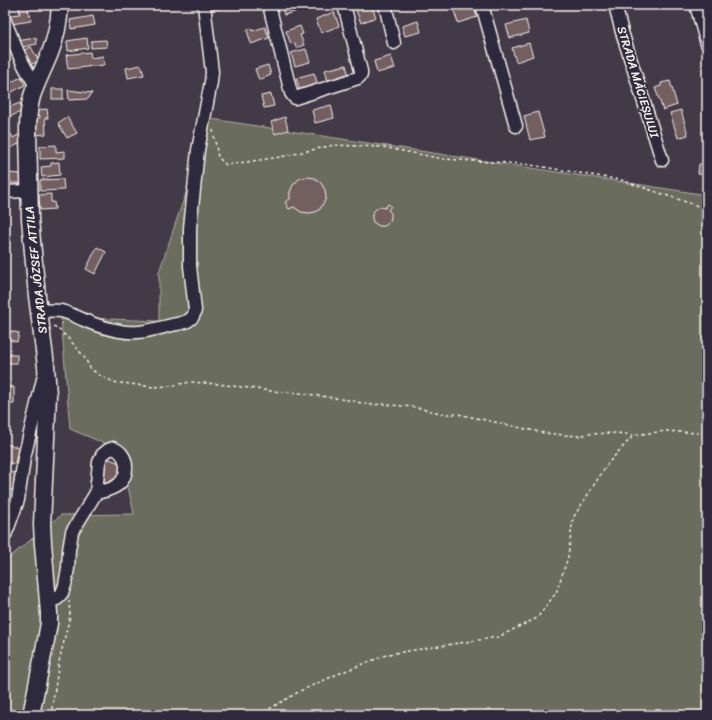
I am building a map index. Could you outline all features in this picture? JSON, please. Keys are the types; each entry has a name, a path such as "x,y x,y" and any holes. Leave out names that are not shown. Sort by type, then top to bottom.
{"main road":[{"name":"STRADA JÓZSEF ATTILA","path":"46,366 32,246 28,191 29,116 32,97 54,40 58,25 60,5"},
{"path":"31,715 49,623 49,601 42,524 48,412 46,366"}],"street":[{"path":"39,311 61,311 110,329 130,333 182,323 191,319 194,315 195,310 190,266 190,228 198,150 212,72 204,5"},
{"path":"269,5 291,93 295,98 358,78 361,75 344,5"},
{"path":"386,5 394,43"},
{"path":"482,5 516,126"},
{"name":"STRADA MĂCIEȘULUI","path":"615,5 662,160"},
{"path":"696,5 707,44"},
{"path":"5,21 30,77 36,85"},
{"path":"5,192 28,191"},
{"name":"STRADA JÓZSEF ATTILA","path":"5,535 18,500 24,458 46,366"},
{"path":"49,601 57,599 61,596 65,585 68,568 68,550 72,532 96,493"}],"path":[{"path":"212,127 218,157 226,165 280,157 334,145 383,147 443,159 525,164 621,180 707,208"},
{"path":"52,325 77,349 94,371 105,379 120,384 123,383 153,387 170,386 190,382 300,393 373,405 381,404 412,407 441,413 458,414 544,433 580,436 587,434 617,433 634,435 666,431 697,433 707,431"},
{"path":"259,715 300,691 340,673 389,654 498,637 537,618 556,593 568,557 573,518 606,466 634,435"},
{"path":"51,715 59,662 70,616 70,605 65,585"}],"green space":[{"path":"204,5 233,5 208,12"},
{"path":"211,119 707,195 707,715 5,715 5,561 61,515 134,514 120,450 70,429 61,317 159,321 159,272"}],"building":[{"path":"281,5 302,5 304,9 284,15"},
{"path":"371,5 376,17 361,23 356,10"},
{"path":"462,5 473,5 477,17 458,23 453,8"},
{"path":"28,6 31,21 11,24 10,15 20,14 19,7"},
{"path":"334,12 339,26 321,33 316,19"},
{"path":"93,16 95,25 71,29 70,20"},
{"path":"526,20 529,33 510,38 506,25"},
{"path":"418,21 421,32 405,36 402,26"},
{"path":"300,26 303,34 300,35 304,45 296,48 295,43 291,44 286,31"},
{"path":"265,27 269,38 251,44 247,30 252,28 252,31"},
{"path":"36,38 37,44 18,48 17,41"},
{"path":"87,38 88,48 68,51 67,41"},
{"path":"106,40 107,47 91,48 91,41"},
{"path":"529,43 533,56 516,62 512,48"},
{"path":"31,47 39,61 31,64 24,50"},
{"path":"306,49 310,62 295,66 291,53"},
{"path":"90,52 91,58 103,56 104,65 68,69 66,55"},
{"path":"391,56 395,68 377,73 374,61"},
{"path":"141,65 144,75 128,78 126,68"},
{"path":"268,65 271,75 259,80 255,69"},
{"path":"346,65 349,77 328,82 325,70"},
{"path":"314,73 318,85 300,91 296,78"},
{"path":"21,77 25,85 12,92 8,84"},
{"path":"670,81 677,105 663,110 655,88 661,86 661,83"},
{"path":"52,89 63,89 63,99 52,99"},
{"path":"68,90 92,93 88,99 69,100"},
{"path":"271,94 274,106 264,108 261,96"},
{"path":"20,103 23,111 9,117 5,109"},
{"path":"331,105 334,118 315,123 312,110"},
{"path":"47,109 48,118 45,118 46,134 37,135 35,118 40,118 39,110"},
{"path":"681,110 688,135 678,138 670,113"},
{"path":"538,112 545,137 530,140 524,116"},
{"path":"67,117 77,133 67,138 58,123"},
{"path":"285,117 288,130 275,134 271,122"},
{"path":"11,134 13,138 20,134 24,141 7,150 5,147 5,138"},
{"path":"56,145 56,152 65,151 65,158 40,159 40,146"},
{"path":"59,162 60,175 42,177 41,167 51,166 51,163"},
{"path":"699,164 707,164 707,175 698,174"},
{"path":"5,173 22,174 22,183 8,183 8,179 5,179"},
{"path":"307,177 315,178 321,183 325,190 326,198 324,202 320,209 315,212 301,212 294,207 289,209 285,202 290,199 290,192 293,185 299,179"},
{"path":"63,179 64,190 40,191 40,180"},
{"path":"51,194 51,202 54,202 55,209 40,210 39,195"},
{"path":"388,204 391,206 388,210 391,213 390,221 385,226 379,226 373,222 372,214 377,208 385,208"},
{"path":"97,247 106,252 95,274 86,269"},
{"path":"8,331 19,333 17,342 7,339"},
{"path":"5,355 17,355 17,363 5,363"},
{"path":"6,387 14,387 14,404 5,404"},
{"path":"5,444 18,447 15,464 5,462"},
{"path":"107,458 122,464 116,485 113,486 100,481"},
{"path":"16,472 19,489 5,491 5,474"}]}
